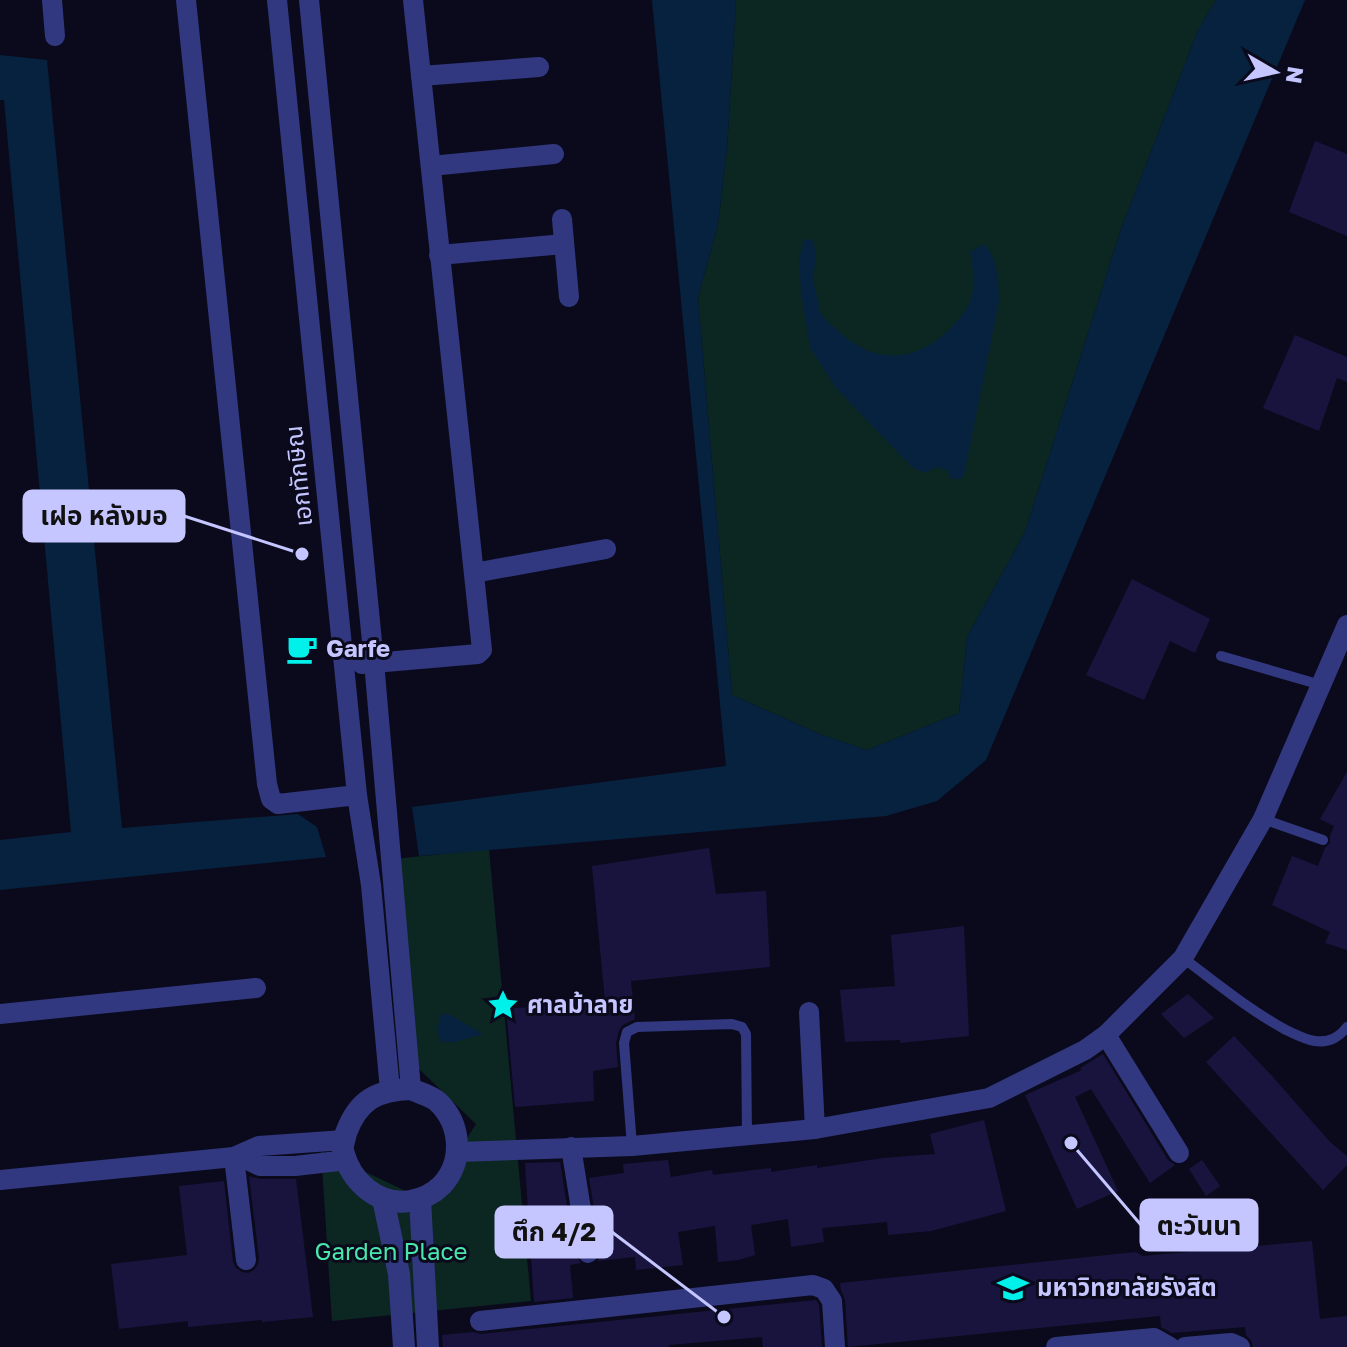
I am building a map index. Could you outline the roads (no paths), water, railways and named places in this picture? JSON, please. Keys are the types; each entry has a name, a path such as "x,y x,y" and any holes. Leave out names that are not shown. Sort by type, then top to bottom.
{"street":[{"path":"52,0 55,36"},
{"path":"186,0 267,784 271,799 278,804 357,795"},
{"name":"เอกทักษิณ","path":"277,0 357,795 401,1089"},
{"path":"309,0 374,662 392,880 401,1089"},
{"path":"345,666 481,652 413,0"},
{"path":"421,76 539,67"},
{"path":"431,166 554,154"},
{"path":"562,219 569,297"},
{"path":"439,255 564,244"},
{"path":"474,573 606,549"},
{"path":"458,1152 632,1146 815,1129 989,1098 1085,1050 1106,1035 1183,958 1263,819 1347,625"},
{"path":"0,1014 256,988"},
{"path":"809,1012 815,1129"},
{"path":"1106,1035 1179,1153"},
{"path":"401,1089 437,1100 454,1123 458,1152 446,1181 438,1189 420,1199 402,1202 383,1199 366,1190 354,1175 346,1150 350,1121 360,1106 374,1096 401,1089"},
{"path":"571,1147 588,1253"},
{"path":"0,1180 237,1156 260,1166 295,1166 346,1150"},
{"path":"237,1156 246,1260"},
{"path":"383,1199 399,1274 404,1347"},
{"path":"420,1199 428,1347"},
{"path":"480,1321 813,1285 824,1289 832,1301 835,1347"},
{"path":"1056,1347 1154,1338 1170,1347"},
{"path":"1185,1347 1231,1343 1240,1347"}],"lane":[{"path":"1221,656 1321,685"},
{"path":"1263,819 1323,840"},
{"path":"1183,958 1263,1017 1296,1035 1316,1042 1330,1040 1339,1038 1347,1027"},
{"path":"632,1146 624,1043 627,1032 637,1027 732,1024 742,1027 746,1034 747,1135"}],"water":[{"path":"652,0 736,0 727,149 718,224 698,298 732,695 822,735 867,750 959,713 967,637 1025,532 1121,229 1198,30 1216,0 1305,0 986,760 937,801 886,816 419,856 412,807 726,766"},
{"path":"0,55 47,60 122,828 298,814 317,827 326,857 0,890 0,840 71,832 4,100 0,100"},
{"path":"812,239 814,284 823,316 857,345 885,355 913,352 927,346 953,326 967,308 972,295 970,252 984,244 989,250 997,271 999,301 961,479 952,479 946,469 936,467 925,473 912,467 836,388 810,348 799,259 804,240"},
{"path":"441,1014 449,1014 483,1034 455,1042 441,1042 437,1030"}],"place":[{"name":"เฝอ หลังมอ","path":"302,554"},
{"name":"Garfe","path":"302,649"},
{"name":"ศาลม้าลาย","path":"503,1005"},
{"name":"ตะวันนา","path":"1071,1143"},
{"name":"มหาวิทยาลัยรังสิต","path":"1013,1288"},
{"name":"ตึก 4/2","path":"724,1317"}],"park label":[{"name":"Garden Place","path":"391,1252"}]}
